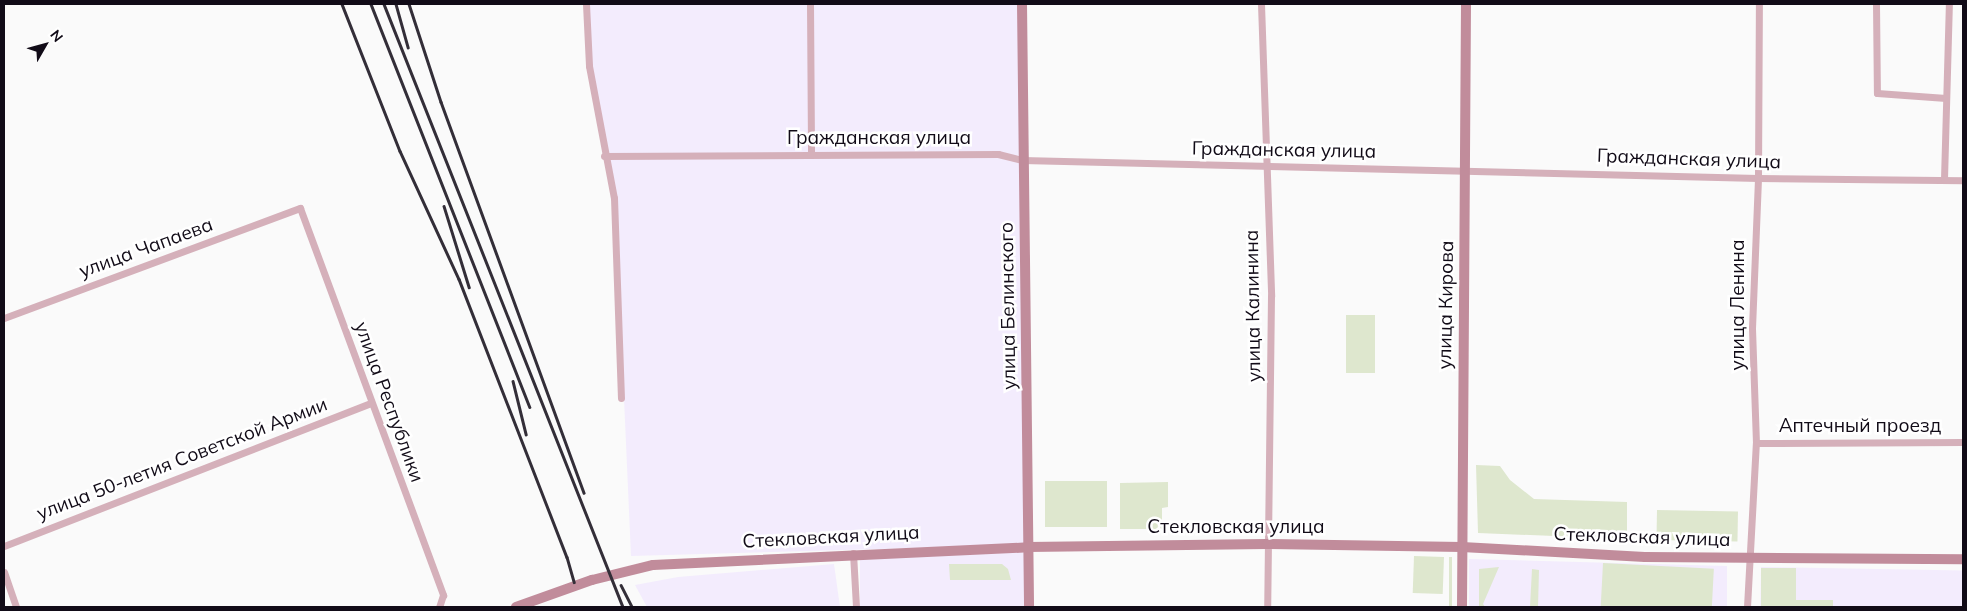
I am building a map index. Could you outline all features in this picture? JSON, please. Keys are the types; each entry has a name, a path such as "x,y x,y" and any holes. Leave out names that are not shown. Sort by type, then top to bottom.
{"street":[{"path":"586,4 589,66 604,156 614,198 621,398"},
{"path":"810,4 811,155"},
{"name":"улица Белинского","path":"1022,4 1022,160 1029,418 1029,607"},
{"name":"улица Калинина","path":"1261,4 1271,296 1267,607"},
{"name":"улица Кирова","path":"1462,607 1466,4"},
{"name":"улица Ленина","path":"1747,607 1756,443 1752,319 1758,178 1759,4"},
{"path":"1876,4 1877,93 1946,98"},
{"path":"1944,179 1949,4"},
{"name":"Гражданская улица","path":"604,156 998,154 1022,160 1758,178 1963,180"},
{"name":"улица Чапаева","path":"4,318 300,208"},
{"name":"улица Республики","path":"300,208 443,595 439,607"},
{"name":"улица 50-летия Советской Армии","path":"4,546 371,403"},
{"name":"Аптечный проезд","path":"1756,443 1963,442"},
{"name":"Стекловская улица","path":"516,607 627,571 690,562 853,553 1028,547 1267,544 1462,547 1645,557 1963,559"},
{"path":"853,553 856,607"},
{"path":"4,572 16,607"}],"shaded area":[{"path":"589,4 1021,4 1025,545 631,556 615,196 591,61"},
{"path":"860,551 1026,551 1026,607 860,607"},
{"path":"1469,559 1727,566 1727,607 1469,607"},
{"path":"834,564 840,607 647,607 635,585 678,577"},
{"path":"1761,567 1963,571 1962,607 1760,607"}],"green space":[{"path":"1346,315 1375,315 1375,373 1346,373"},
{"path":"1476,465 1500,466 1510,480 1534,499 1627,502 1627,539 1478,533"},
{"path":"1045,481 1107,481 1107,527 1045,527"},
{"path":"1168,482 1168,507 1162,508 1162,529 1120,529 1120,483"},
{"path":"1657,510 1738,511 1737,541 1656,540"},
{"path":"1414,556 1444,557 1443,594 1413,593"},
{"path":"1449,557 1452,557 1452,607 1449,607"},
{"path":"1603,563 1714,569 1712,607 1601,607"},
{"path":"949,564 1002,564 1008,569 1011,580 950,580"},
{"path":"1499,567 1483,604 1485,607 1479,607 1479,569"},
{"path":"1761,568 1796,568 1796,600 1833,600 1833,607 1761,607"},
{"path":"1532,569 1539,570 1538,607 1530,607"}],"railway":[{"path":"342,4 400,151 459,279 567,557 574,582"},
{"path":"371,4 530,407"},
{"path":"384,4 623,607"},
{"path":"396,4 408,47"},
{"path":"409,4 441,102 584,493"},
{"path":"444,206 469,287"},
{"path":"513,381 526,434"},
{"path":"621,585 632,607"}]}
